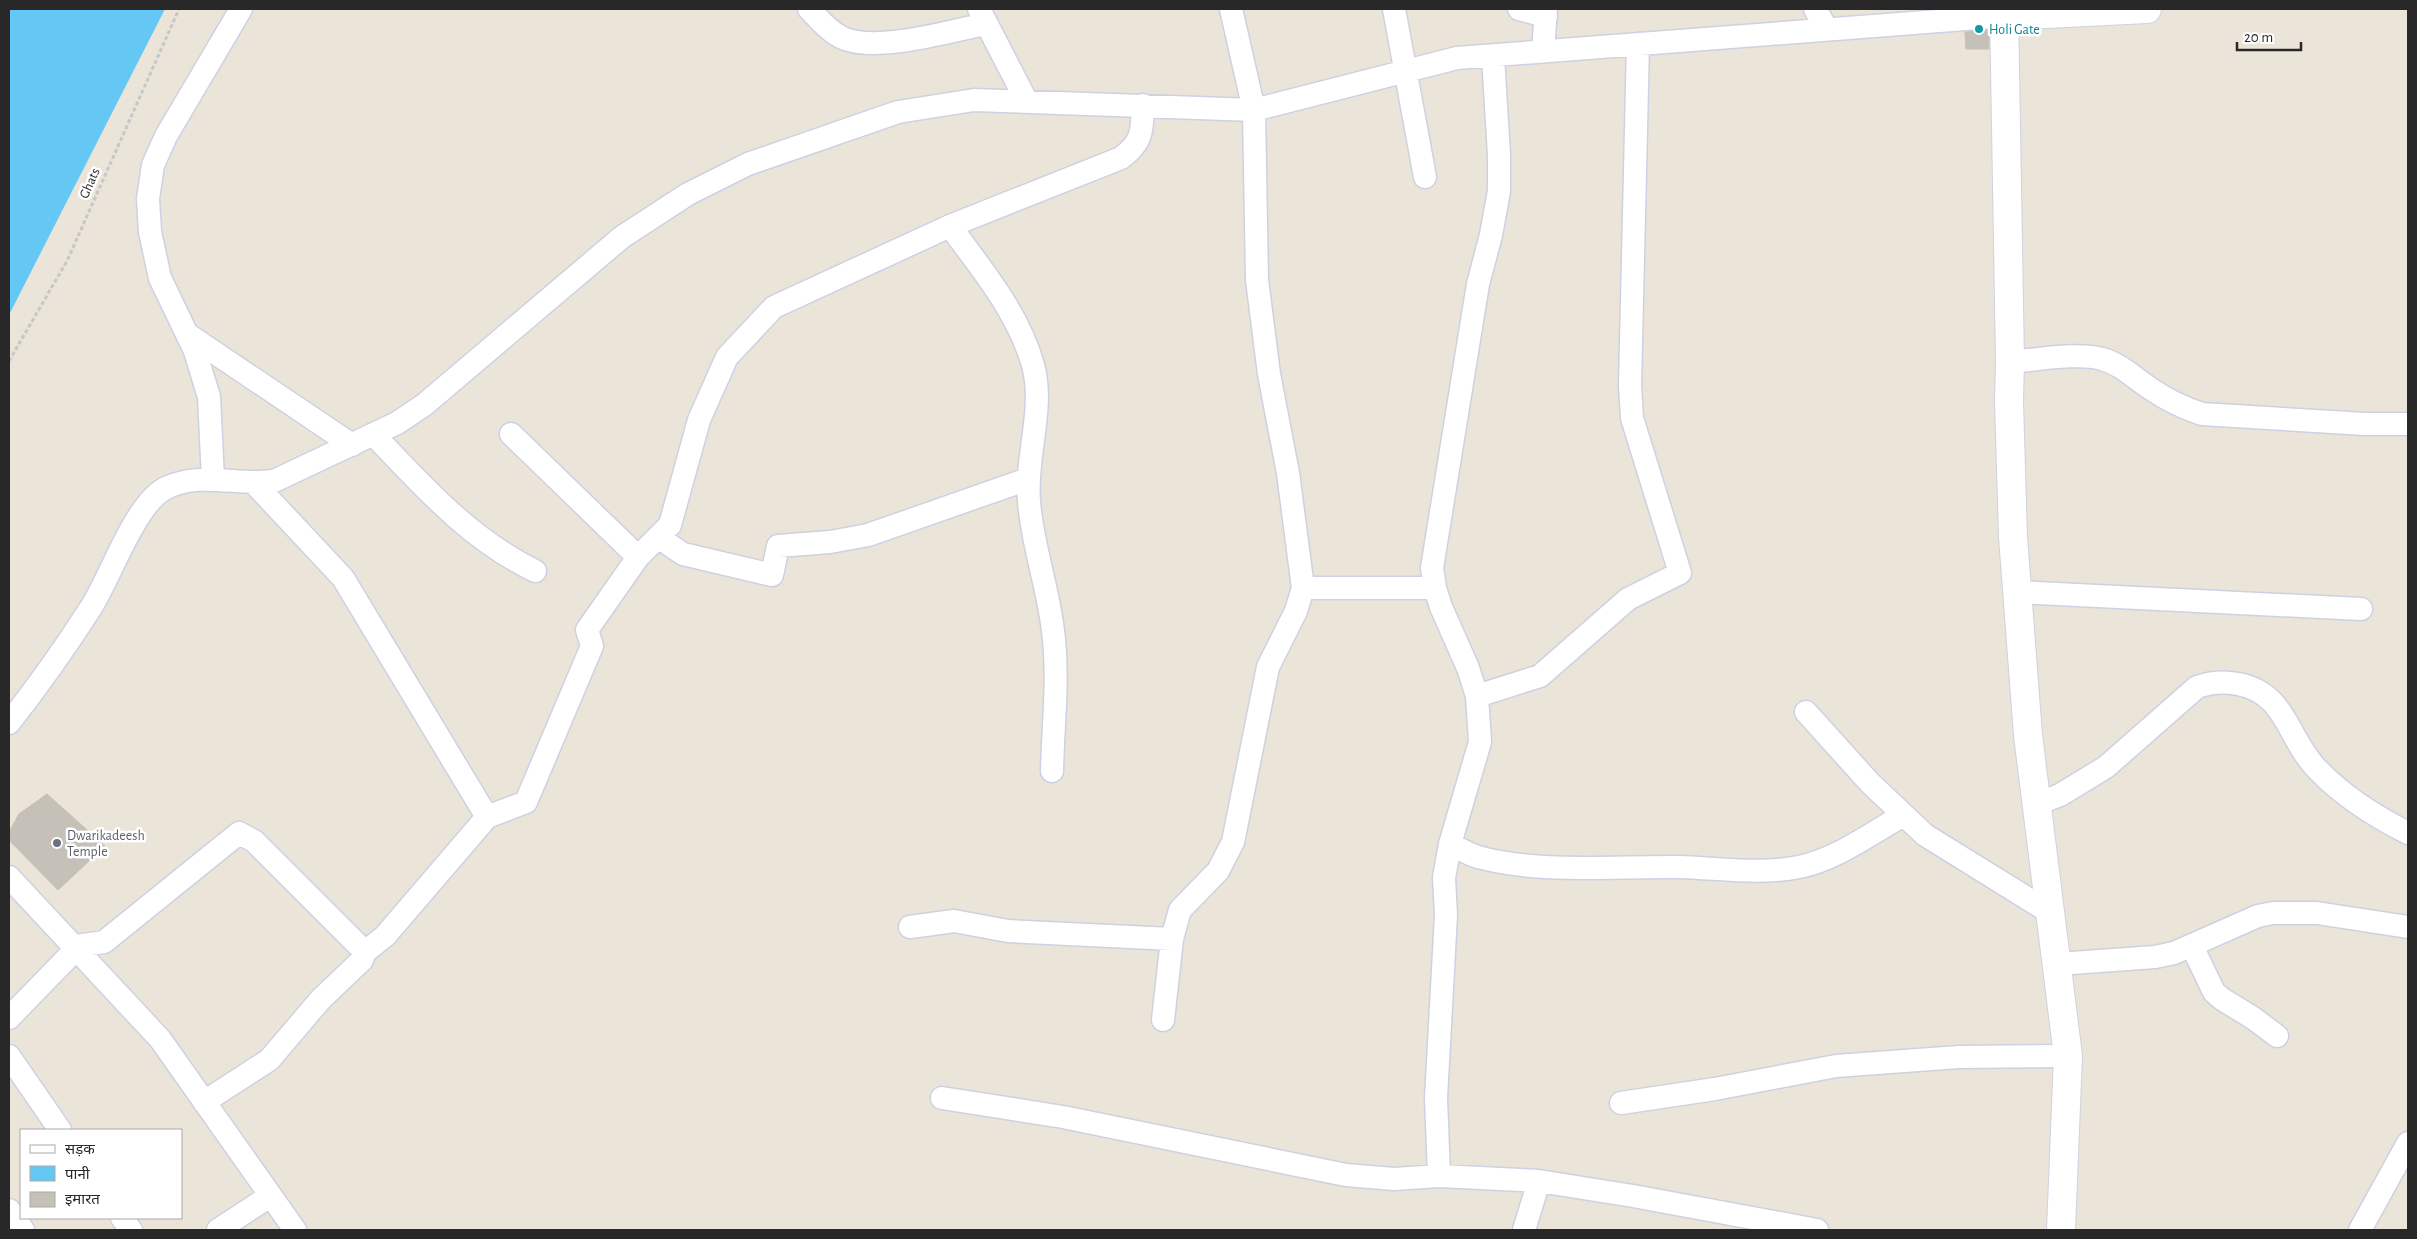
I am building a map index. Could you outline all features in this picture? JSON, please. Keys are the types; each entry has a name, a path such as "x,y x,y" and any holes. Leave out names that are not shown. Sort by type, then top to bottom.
{"street":[{"path":"213,479 209,397 195,351 160,278 155,260 148,199 153,165 166,136 241,9"},
{"path":"809,9 828,28 844,38 863,42 892,42 983,16 1027,102"},
{"path":"1163,1020 1172,940 1180,910 1218,871 1233,842 1268,667 1296,611 1302,588 1288,473 1269,374 1257,280 1254,110 1231,9"},
{"path":"1394,9 1425,177"},
{"path":"1519,9 1546,12 1543,51"},
{"path":"1815,9 1827,29"},
{"path":"9,723 40,683 92,607 148,502 165,488 188,480 213,479 255,484 274,481 291,475 397,423 424,405 622,237 688,194 748,164 898,112 974,100 1254,110 1457,58 1827,29 2004,12 2147,9"},
{"path":"2004,12 2010,362 2009,401 2017,592 2028,735 2068,1056 2061,1230"},
{"path":"1477,696 1540,676 1628,599 1680,573 1632,418 1630,385 1638,44"},
{"path":"1439,1176 1436,1098 1446,915 1444,878 1450,844 1480,742 1477,696 1468,668 1435,588 1432,568 1478,284 1491,235 1499,191 1499,155 1493,56"},
{"path":"204,1102 269,1060 321,999 362,960 365,952 385,936 487,817 526,802 592,646 587,630 638,557 670,524 699,420 727,357 774,307 950,226 1120,158 1134,148 1142,134 1143,105"},
{"path":"950,226 1003,299 1021,332 1033,367 1036,399 1028,479 1029,502 1053,632 1052,771"},
{"path":"187,334 352,445"},
{"path":"2010,362 2085,356 2103,359 2132,374 2150,389 2180,406 2202,414 2365,424 2408,424"},
{"path":"373,434 450,515 508,556 535,571"},
{"path":"511,434 638,557"},
{"path":"658,537 683,554 772,575 778,546 830,542 868,535 1028,479"},
{"path":"255,484 343,578 487,817"},
{"path":"1302,588 1435,588"},
{"path":"2017,592 2361,609"},
{"path":"2037,804 2060,795 2106,767 2197,688 2208,683 2223,681 2256,689 2269,697 2282,713 2307,758 2318,770 2355,801 2408,833"},
{"path":"1806,712 1870,783 1925,835 2051,913"},
{"path":"1450,844 1476,856 1511,863 1557,866 1680,867 1771,872 1801,867 1828,858 1904,815"},
{"path":"9,1018 77,948 76,946 104,942 239,833 254,840 365,952"},
{"path":"9,877 145,1021 295,1230"},
{"path":"2058,964 2155,957 2192,946 2258,916 2273,913 2317,913 2408,928"},
{"path":"910,927 954,921 1008,931 1172,940"},
{"path":"2192,946 2214,992 2277,1036"},
{"path":"9,1056 59,1129"},
{"path":"1621,1103 1715,1089 1836,1066 1959,1058 2068,1056"},
{"path":"942,1098 1063,1117 1346,1175 1394,1179 1439,1176 1539,1181 1633,1196 1817,1230"},
{"path":"2360,1230 2408,1143"},
{"path":"1524,1230 1539,1181"},
{"path":"218,1230 270,1196"},
{"path":"9,1210 23,1230"},
{"path":"123,1219 131,1230"}],"path":[{"name":"Ghats","path":"9,361 67,261 179,9"}],"water":[{"path":"9,9 165,9 9,315"}],"building":[{"path":"1989,30 1989,49 1966,49 1965,32"},
{"name":"Dwarikadeesh Temple","path":"47,794 105,846 58,890 9,840 9,832 19,814"}],"place":[{"name":"Holi Gate","path":"1979,29"},
{"name":"Dwarikadeesh Temple","path":"57,843"}]}
